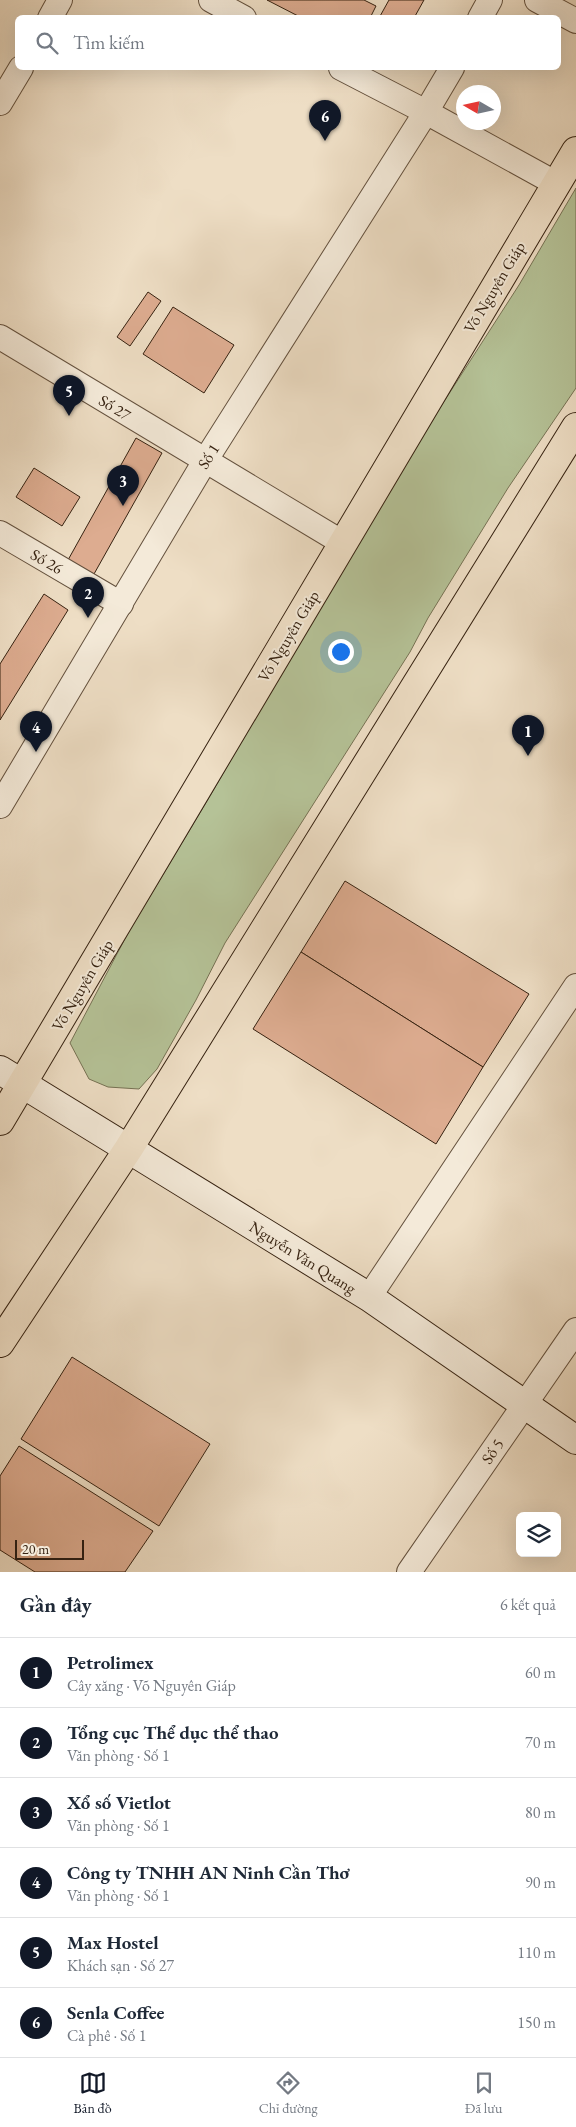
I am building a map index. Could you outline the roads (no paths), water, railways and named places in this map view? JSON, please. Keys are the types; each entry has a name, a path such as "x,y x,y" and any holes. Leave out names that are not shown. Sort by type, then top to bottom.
{"highway":[{"name":"Võ Nguyên Giáp","path":"0,1121 24,1084 555,183 576,151"},
{"path":"0,1343 129,1148 576,427"}],"street":[{"path":"52,15 60,0"},
{"path":"211,0 238,15"},
{"path":"482,15 490,0"},
{"path":"537,0 576,21"},
{"path":"0,103 20,70"},
{"path":"345,70 555,183"},
{"name":"Số 1","path":"0,806 8,775 121,604 205,461 451,70"},
{"name":"Số 27","path":"0,338 343,543"},
{"name":"Số 26","path":"0,533 121,604"},
{"path":"369,1297 576,986"},
{"name":"Nguyễn Văn Quang","path":"0,1070 369,1297 576,1440"},
{"name":"Số 5","path":"409,1572 576,1330"}],"place":[{"name":"Senla Coffee","path":"325,141"},
{"name":"Max Hostel","path":"69,416"},
{"name":"Xổ số Vietlot","path":"123,506"},
{"name":"Tổng cục Thể dục thể thao","path":"88,618"},
{"name":"Công ty TNHH AN Ninh Cần Thơ","path":"36,752"},
{"name":"Petrolimex","path":"528,756"}]}
